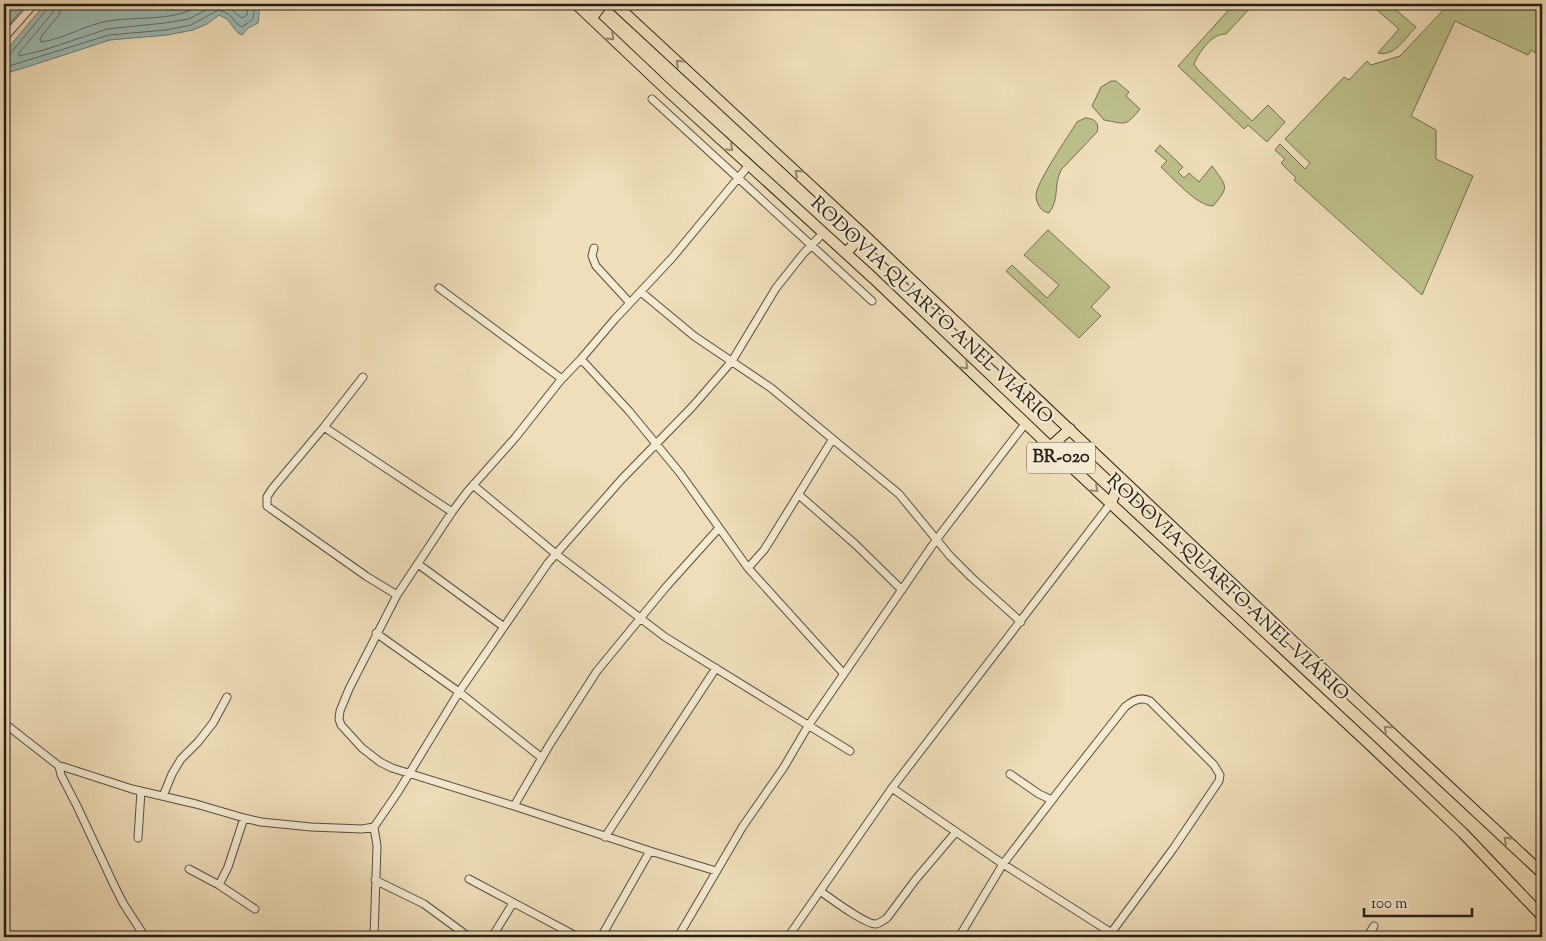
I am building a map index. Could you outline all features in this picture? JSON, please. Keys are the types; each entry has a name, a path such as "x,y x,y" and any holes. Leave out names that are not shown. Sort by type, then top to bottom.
{"highway":[{"name":"RODOVIA QUARTO ANEL VIÁRIO","path":"576,4 670,93 824,232 1050,448 1463,833 1542,916"},
{"path":"592,18 602,4"},
{"name":"RODOVIA QUARTO ANEL VIÁRIO","path":"615,4 863,234 1295,643 1542,873"},
{"path":"846,253 863,234"},
{"path":"1050,448 1070,429"},
{"path":"1111,503 1121,478"}],"street":[{"path":"4,38 34,4"},
{"path":"652,99 872,301"},
{"path":"716,871 650,852 514,806 409,774 380,762 356,742 339,719 343,702 376,633 397,595 452,512 562,379 672,258 749,165"},
{"path":"374,937 377,846 374,827 459,692 537,578 556,554 621,480 709,388 732,361 776,288 811,244 824,232"},
{"path":"594,248 592,256 596,266 630,303"},
{"path":"439,288 562,379"},
{"path":"641,292 694,336 771,388 899,494 936,540 971,577 1021,622"},
{"path":"581,359 629,411 696,494 748,568 844,674"},
{"path":"364,377 272,489 267,497 267,506 322,546 397,595"},
{"path":"678,937 748,819 784,766 808,726 936,540 1025,424"},
{"path":"324,427 452,512"},
{"path":"748,568 764,550 832,440"},
{"path":"473,485 556,554 665,636 850,751"},
{"path":"799,494 855,544 902,590"},
{"path":"788,937 892,788 1111,503"},
{"path":"514,806 597,671 640,618 719,528"},
{"path":"418,564 504,627"},
{"path":"376,633 459,692 542,758"},
{"path":"606,836 716,668"},
{"path":"163,796 172,774 181,759 198,742 213,722 227,697"},
{"path":"892,788 1003,864 1115,935 1215,789 1220,775 1218,770 1150,701 1142,698 1131,702 1003,864 959,937"},
{"path":"4,723 58,766 141,791 269,823 362,829 374,827"},
{"path":"58,766 122,902 145,937"},
{"path":"1010,774 1039,794 1052,800"},
{"path":"138,838 141,791"},
{"path":"219,885 231,859 244,818"},
{"path":"820,891 866,921 875,924 881,922 887,918 916,879 956,832"},
{"path":"601,937 650,852"},
{"path":"189,868 256,909"},
{"path":"469,879 578,937"},
{"path":"375,880 424,904 469,937"},
{"path":"492,937 513,903"},
{"path":"1368,937 1374,926"}],"green space":[{"path":"1234,4 1249,4 1252,6 1226,34 1216,37 1207,44 1194,64 1252,121 1268,105 1285,122 1267,142 1248,125 1244,129 1178,66"},
{"path":"1370,4 1389,4 1416,27 1399,46 1390,52 1378,53 1399,29"},
{"path":"1449,4 1542,4 1542,57 1531,50 1528,55 1455,21 1411,116 1436,130 1436,159 1473,176 1422,295 1294,180 1296,178 1281,163 1285,159 1275,150 1280,144 1305,169 1310,163 1285,139 1344,77 1349,80 1367,61 1371,65 1400,56"},
{"path":"1111,81 1116,81 1129,92 1126,96 1140,109 1125,123 1104,120 1092,106 1101,87"},
{"path":"1085,118 1096,122 1098,126 1097,132 1061,170 1057,182 1056,197 1049,213 1046,212 1041,209 1037,201 1037,189 1077,122"},
{"path":"1160,145 1183,167 1178,172 1184,178 1189,173 1199,182 1212,166 1221,178 1224,186 1222,194 1213,206 1207,205 1193,197 1161,167 1167,161 1155,151"},
{"path":"1048,230 1110,287 1091,307 1101,316 1079,338 1006,271 1012,265 1047,298 1059,285 1024,255"}],"water":[{"path":"4,4 26,4 4,31"},
{"path":"45,4 260,4 258,23 248,28 242,35 238,33 227,19 219,15 207,24 193,30 167,35 110,40 10,72 4,71 4,53"}]}
